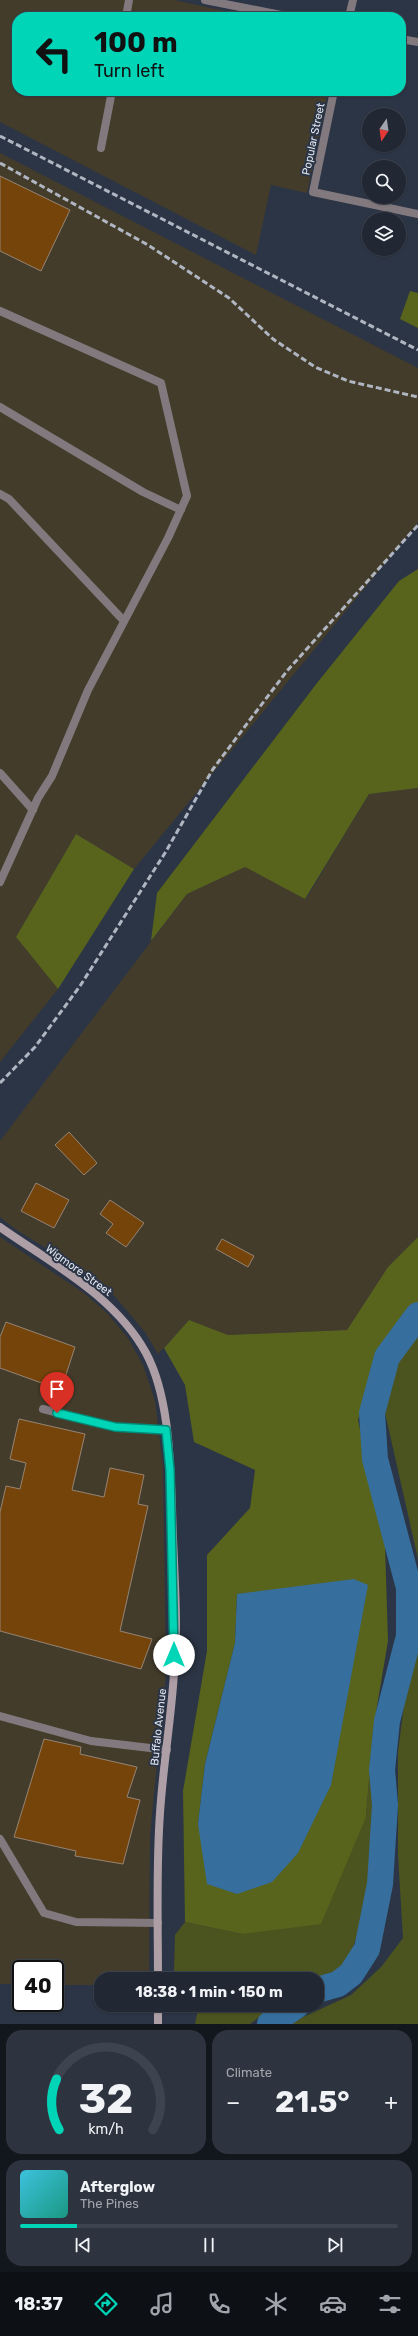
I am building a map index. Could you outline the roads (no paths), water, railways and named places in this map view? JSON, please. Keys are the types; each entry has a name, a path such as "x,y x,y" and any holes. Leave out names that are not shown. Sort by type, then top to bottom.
{"street":[{"path":"127,12 129,0"},
{"path":"205,0 266,12"},
{"path":"350,12 353,0"},
{"path":"406,40 418,42"},
{"path":"101,148 111,96"},
{"name":"Popular Street","path":"333,96 313,192 418,214"},
{"path":"0,311 161,383 188,496 88,690 52,776 33,810 0,882"},
{"path":"0,407 143,492 181,510"},
{"path":"0,494 8,498 124,621"},
{"path":"0,773 33,810"},
{"name":"Wigmore Street","path":"0,1227 77,1280 109,1306 132,1331 146,1354 155,1374 163,1406"},
{"name":"Buffalo Avenue","path":"158,1972 160,1812 175,1663 170,1470 163,1406"},
{"path":"43,1409 115,1427 166,1430"},
{"path":"0,1716 91,1741 167,1750"},
{"path":"0,1839 44,1913 76,1922 158,1923"},
{"path":"158,2012 158,2024"}],"water":[{"path":"354,1579 368,1585 331,1785 298,1853 272,1882 237,1894 207,1884 198,1824 205,1764 235,1643 237,1594"}],"waterway":[{"path":"324,1988 338,1984 351,1974 367,1949 380,1884 385,1805 382,1770 387,1721 409,1636 409,1588 375,1459 372,1413 387,1357 418,1315"},
{"path":"270,2024 287,2012"}],"railway":[{"path":"0,136 418,350"},
{"path":"0,163 148,245 229,298 273,339 315,367 348,381 418,397"},
{"path":"0,1083 35,1047 80,986 165,853 213,769 287,671 418,525"}]}
